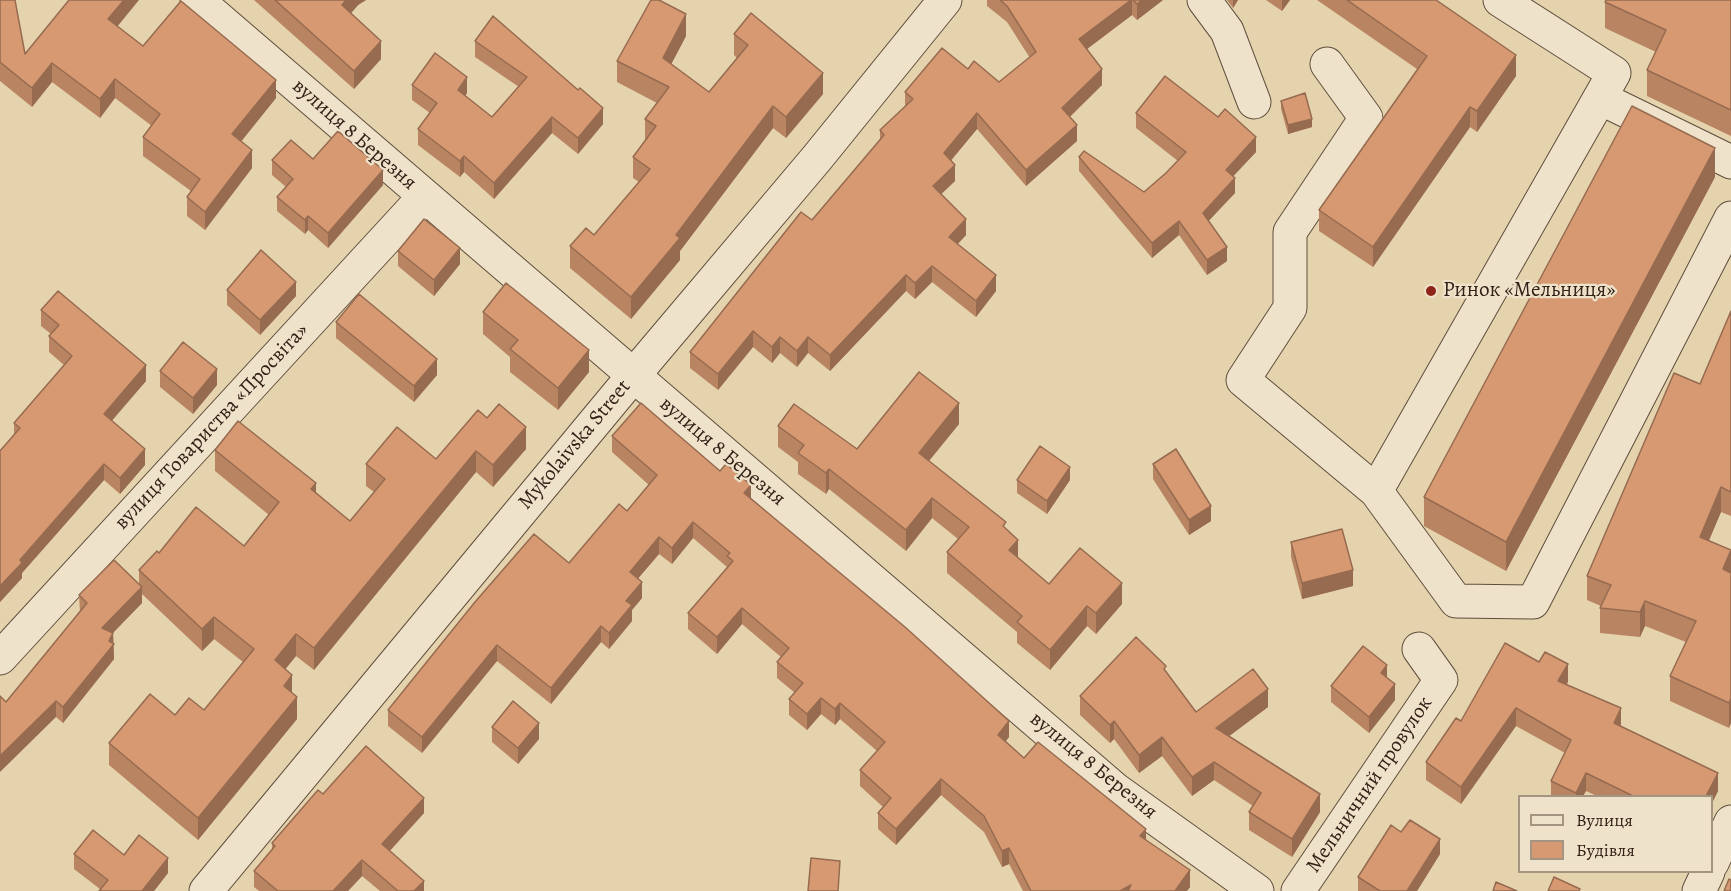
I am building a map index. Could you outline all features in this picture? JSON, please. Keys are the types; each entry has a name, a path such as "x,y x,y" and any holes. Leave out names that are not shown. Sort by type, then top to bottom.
{"street":[{"name":"вулиця 8 Березня","path":"197,0 1116,790 1257,891"},
{"name":"Mykolaivska Street","path":"207,891 633,376 817,158 945,0"},
{"path":"1204,0 1227,30 1254,102"},
{"path":"1376,491 1614,73 1500,0"},
{"path":"1327,64 1366,118 1290,232 1290,308 1243,380 1376,491 1456,601 1533,602 1731,218"},
{"path":"1600,98 1731,162"},
{"name":"вулиця Товариства «Просвіта»","path":"0,658 425,196"},
{"name":"Мельничний провулок","path":"1298,891 1442,681 1419,649"},
{"path":"1713,861 1731,822"},
{"path":"1699,891 1708,873"}],"building":[{"path":"0,0 15,0 25,54 69,0 124,0 108,19 143,46 181,1 276,80 232,134 252,150 205,212 187,197 200,179 143,137 160,114 115,79 100,99 52,63 32,88 0,62"},
{"path":"275,0 346,0 342,5 381,41 354,71"},
{"path":"651,0 659,0 686,14 663,58 709,92 748,45 734,34 751,13 823,73 786,117 773,106 676,235 680,238 631,297 570,246 586,228 594,235 650,169 633,157 656,126 645,119 669,87 617,61"},
{"path":"1000,0 1131,0 1079,39 1102,69 1062,108 1077,125 1026,170 977,113 944,153 955,165 933,186 966,219 949,237 996,275 976,301 932,266 915,283 906,275 830,355 808,337 797,351 780,337 772,347 753,331 718,374 690,352 801,212 812,220 884,135 880,130 913,99 905,92 942,48 968,69 974,61 999,82 1036,52 1007,6"},
{"path":"1347,0 1436,0 1516,55 1477,111 1470,107 1373,247 1319,210 1427,56"},
{"path":"1606,0 1731,0 1731,110 1647,70 1666,30 1605,2"},
{"path":"493,16 578,90 580,88 603,108 578,138 552,117 494,183 464,156 460,161 418,129 437,103 412,85 435,53 467,77 458,90 492,117 527,77 475,41"},
{"path":"1165,76 1218,117 1225,109 1256,137 1226,170 1235,178 1203,213 1227,247 1207,260 1179,221 1152,243 1079,157 1084,151 1144,192 1166,173 1186,152 1136,113"},
{"path":"1305,93 1312,119 1288,125 1281,101"},
{"path":"1632,106 1715,148 1506,542 1424,497"},
{"path":"338,131 383,170 328,233 308,216 305,220 277,197 293,179 272,160 291,140 313,159"},
{"path":"424,219 460,248 434,280 398,251"},
{"path":"261,250 296,282 260,320 227,290"},
{"path":"506,283 589,350 558,388 510,349 518,340 483,312"},
{"path":"58,291 146,365 104,414 145,449 120,478 104,464 20,560 22,563 0,586 0,451 20,428 14,423 72,356 49,336 59,325 41,310"},
{"path":"359,294 437,359 414,386 336,322"},
{"path":"1731,311 1731,492 1721,487 1700,537 1731,550 1723,569 1731,573 1731,698 1729,703 1670,676 1696,621 1645,601 1640,612 1600,608 1611,585 1587,576 1674,373 1700,384"},
{"path":"183,342 217,369 193,398 160,371"},
{"path":"919,372 959,403 919,453 1006,522 1003,526 1018,540 1009,550 1049,584 1080,548 1122,583 1096,613 1087,606 1050,650 1017,622 1022,616 947,552 969,527 932,498 906,530 829,469 826,473 798,453 804,445 778,426 794,404 857,449"},
{"path":"641,403 720,471 726,464 751,485 744,493 905,627 1009,721 998,735 1024,758 1038,742 1146,829 1140,836 1190,870 1175,891 1128,891 1131,885 1120,891 1031,891 1009,848 1002,851 984,816 941,779 896,829 878,813 891,798 860,770 885,742 840,703 835,709 821,698 807,714 789,699 803,683 777,662 789,648 742,608 717,637 688,613 733,561 727,556 730,553 693,522 672,548 659,537 630,572 642,582 626,601 632,605 609,633 601,626 551,688 497,645 422,737 388,710 475,602 534,534 569,563 619,504 627,511 657,475 612,436"},
{"path":"499,404 526,427 493,465 476,451 314,648 296,634 275,660 292,675 284,686 297,697 198,818 109,743 150,694 175,715 189,698 204,710 254,649 214,617 202,629 139,570 157,551 159,553 196,507 244,546 279,502 215,450 238,421 316,483 311,489 350,521 385,479 366,464 397,427 436,459 478,410 487,418"},
{"path":"1040,446 1070,467 1047,501 1017,480"},
{"path":"1176,449 1211,506 1189,520 1153,464"},
{"path":"1342,529 1353,570 1302,583 1291,542"},
{"path":"114,560 142,587 102,628 113,633 109,641 114,644 63,707 56,701 0,756 0,696 6,702 87,603 79,595"},
{"path":"1136,637 1166,666 1164,669 1196,712 1253,669 1268,689 1216,728 1320,794 1292,839 1249,812 1261,793 1214,762 1192,777 1162,737 1139,755 1114,721 1110,725 1080,696"},
{"path":"1505,643 1539,662 1545,652 1568,664 1558,681 1621,708 1614,723 1718,773 1707,795 1631,795 1586,773 1576,793 1551,781 1571,740 1516,708 1461,787 1426,762 1456,718 1461,721"},
{"path":"1363,646 1387,665 1381,673 1395,684 1369,717 1331,686"},
{"path":"513,701 539,723 518,748 492,727"},
{"path":"366,746 424,798 382,844 424,881 414,891 398,891 362,860 333,891 278,891 254,871 275,846 272,843 318,790 323,794"},
{"path":"1410,820 1440,839 1407,891 1380,891 1358,877 1391,825 1401,832"},
{"path":"93,830 124,855 139,835 168,858 142,891 99,891 108,880 74,854"},
{"path":"811,858 840,861 838,891 808,891"},
{"path":"1554,877 1580,889 1579,891 1548,891"},
{"path":"1729,879 1731,880 1731,891 1724,891"},
{"path":"1496,882 1517,891 1493,891"}],"place":[{"name":"Ринок «Мельниця»","path":"1431,291"}]}
